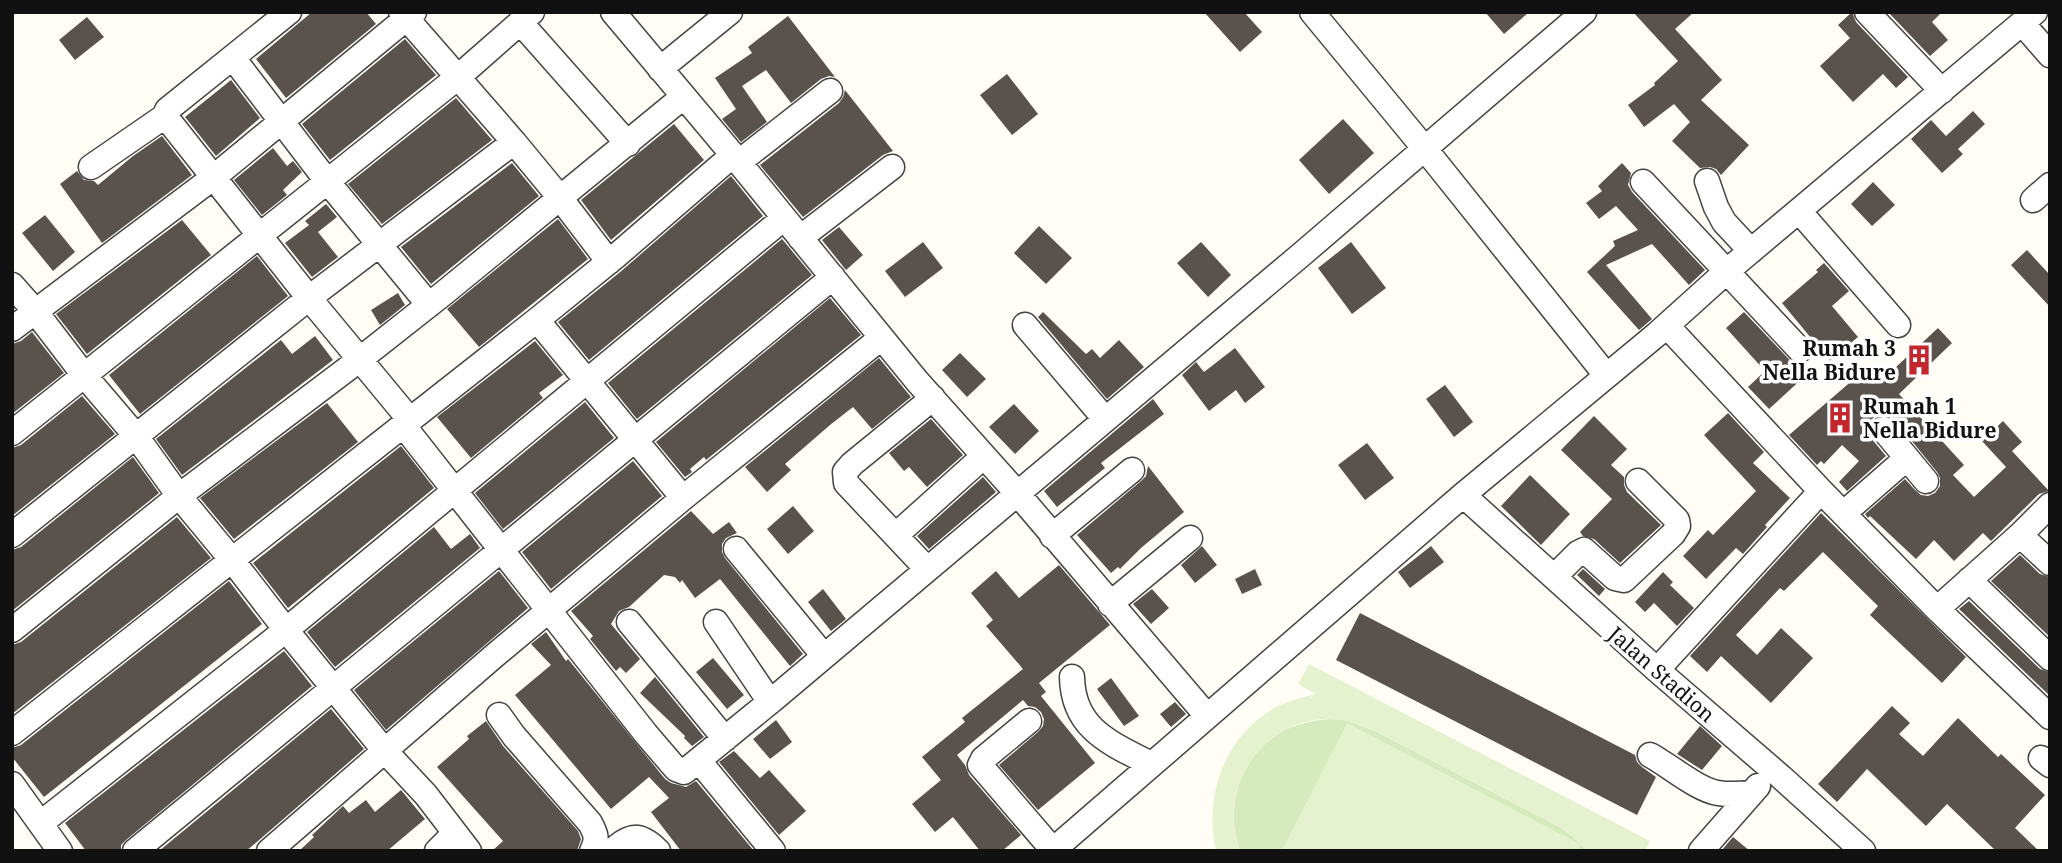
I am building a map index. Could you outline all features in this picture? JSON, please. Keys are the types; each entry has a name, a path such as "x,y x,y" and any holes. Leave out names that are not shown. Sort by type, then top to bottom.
{"street":[{"path":"613,12 881,338 1207,716"},
{"path":"660,69 730,12"},
{"path":"1312,12 1606,375"},
{"path":"1867,12 1942,91"},
{"path":"164,116 359,360 548,611 676,769 684,772 1425,149 1581,13"},
{"path":"12,329 214,177 407,14 457,78 561,199 609,262"},
{"path":"91,167 164,116 167,110 233,58 277,16"},
{"path":"12,433 457,78 526,17 628,144"},
{"path":"1029,721 983,759 980,765 1052,850 1463,495 1667,326 1727,271 2029,17 2050,55"},
{"path":"233,58 327,181 429,305"},
{"path":"12,733 537,320 736,159 830,91"},
{"path":"12,630 179,496 429,305 683,97"},
{"path":"12,535 309,298 514,142"},
{"path":"800,238 892,167"},
{"path":"1707,181 1724,222 1751,251"},
{"path":"1643,182 1800,350"},
{"path":"1799,211 1898,325"},
{"path":"41,823 286,630 784,218"},
{"path":"135,851 833,277"},
{"path":"12,285 83,375 136,436 179,496 232,559 286,630 384,750 426,795 462,842 437,851"},
{"path":"537,320 683,498"},
{"path":"1025,325 1105,419"},
{"path":"1667,326 1821,491 2050,717"},
{"path":"269,851 548,611 881,338"},
{"path":"927,569 846,483 845,472 933,398"},
{"path":"1883,429 1926,481"},
{"path":"895,535 984,456"},
{"path":"1843,513 1907,458"},
{"path":"1052,536 1132,470"},
{"path":"1554,577 1578,552 1584,550 1615,578 1624,580 1674,534 1678,526 1677,520 1638,481"},
{"path":"1657,670 1821,491"},
{"name":"Jalan Stadion","path":"1463,495 1863,851"},
{"path":"1937,608 2050,505"},
{"path":"2020,535 2050,563"},
{"path":"1110,604 1190,538"},
{"path":"736,549 824,656"},
{"path":"1969,580 2050,658"},
{"path":"629,622 725,739"},
{"path":"716,622 770,702"},
{"path":"1072,677 1072,696 1083,717 1098,734 1151,764"},
{"path":"499,715 514,736 590,822 597,835 592,851"},
{"path":"1650,755 1701,788 1718,793 1751,793"},
{"path":"699,761 774,851"},
{"path":"1701,851 1772,769"},
{"path":"12,784 60,851"},
{"path":"612,851 624,840 635,838 647,840 658,851"}],"green space":[{"path":"1309,664 1650,841 1645,851 1588,851 1558,826 1373,730 1331,719 1307,722 1285,730 1266,744 1251,761 1240,781 1235,804 1234,827 1240,851 1216,851 1213,808 1223,767 1245,731 1261,717 1280,705 1316,694 1298,684"},
{"path":"1330,719 1345,720 1373,730 1558,826 1588,851 1577,851 1580,845 1348,724 1282,851 1240,851 1234,816 1240,781 1248,765 1271,739 1287,729"},
{"path":"1347,723 1580,844 1577,851 1282,851"}],"building":[{"path":"312,12 366,12 376,24 286,98 256,59"},
{"path":"1204,12 1244,12 1262,32 1240,52"},
{"path":"1485,12 1529,12 1504,34"},
{"path":"1633,12 1694,12 1675,29 1722,80 1701,100 1749,145 1721,175 1710,167 1700,168 1672,141 1690,122 1674,104 1644,127 1628,105 1655,85 1654,83 1678,61"},
{"path":"1852,12 1856,22 1908,77 1896,88 1883,74 1853,102 1820,66 1850,38 1838,25"},
{"path":"1888,12 1942,12 1932,22 1948,40 1930,56"},
{"path":"788,16 835,77 821,79 791,103 766,70 742,86 767,122 741,142 722,119 736,109 715,78 752,53 748,47"},
{"path":"87,17 104,37 75,60 59,40"},
{"path":"405,39 436,75 330,160 302,124"},
{"path":"1007,74 1038,114 1012,135 980,95"},
{"path":"231,80 260,118 216,156 185,117"},
{"path":"845,90 893,151 883,155 803,217 760,165 839,103"},
{"path":"456,98 492,140 382,224 348,184"},
{"path":"1973,111 1985,124 1958,149 1963,154 1942,173 1911,139 1931,120 1946,136"},
{"path":"1343,119 1374,153 1329,194 1299,160"},
{"path":"674,124 704,160 611,240 581,200"},
{"path":"162,136 192,175 102,243 60,184 77,171 84,180 94,181 98,185"},
{"path":"273,148 287,166 293,161 302,172 283,190 287,195 262,215 234,180"},
{"path":"512,163 539,196 431,284 401,247"},
{"path":"1622,163 1631,173 1628,185 1632,192 1705,270 1689,285 1652,244 1606,265 1652,319 1639,330 1587,272 1615,246 1613,241 1638,230 1616,206 1599,219 1586,203 1602,191 1598,186"},
{"path":"731,176 763,216 589,360 558,322"},
{"path":"1873,182 1895,205 1872,226 1851,204"},
{"path":"326,204 337,217 318,232 338,257 312,277 285,243 309,225 305,221"},
{"path":"45,215 75,252 53,271 22,233"},
{"path":"558,219 588,259 479,347 447,309"},
{"path":"182,220 211,255 87,354 56,314"},
{"path":"1039,226 1072,258 1046,284 1014,253"},
{"path":"839,227 863,255 846,270 822,240"},
{"path":"782,239 812,275 637,419 608,383"},
{"path":"923,242 943,268 905,297 885,271"},
{"path":"1201,242 1231,275 1208,297 1177,263"},
{"path":"1351,242 1386,288 1352,314 1318,268"},
{"path":"2027,250 2050,275 2050,307 2011,265"},
{"path":"257,256 288,296 140,414 109,375"},
{"path":"1824,263 1849,291 1832,306 1858,337 1830,361 1782,303 1818,272 1816,270"},
{"path":"398,293 405,305 380,325 371,310"},
{"path":"830,298 861,335 706,460 704,457 685,477 656,442"},
{"path":"1043,312 1086,354 1092,349 1100,358 1119,340 1144,367 1107,399 1038,317"},
{"path":"1744,312 1805,376 1769,409 1748,387 1765,371 1726,328"},
{"path":"1938,328 1952,343 1899,394 1964,465 1953,475 1974,497 2006,467 1982,441 2003,421 2022,442 2012,451 2049,491 2039,494 1991,541 1983,533 1954,561 1934,540 1916,559 1865,514 1905,479 1921,495 1935,493 1940,486 1937,472 1889,415 1874,417 1869,423 1868,431 1886,456 1847,491 1839,482 1859,461 1842,445 1824,464 1821,461 1817,465 1789,435 1869,366 1882,380"},
{"path":"32,332 64,373 12,414 12,344"},
{"path":"315,336 333,360 182,475 156,439 281,340 292,354"},
{"path":"535,341 563,375 539,393 543,398 471,458 437,417"},
{"path":"1235,348 1265,387 1245,403 1236,390 1209,411 1182,375 1196,362 1204,372"},
{"path":"960,353 986,379 967,397 942,370"},
{"path":"879,358 911,397 872,429 853,407 785,464 791,470 767,492 745,467"},
{"path":"1445,385 1473,422 1454,437 1426,399"},
{"path":"82,396 115,434 12,516 12,448 21,445"},
{"path":"1153,399 1164,414 1101,463 1105,468 1057,507 1044,491"},
{"path":"585,402 614,438 503,529 475,493"},
{"path":"327,403 358,442 234,539 200,498"},
{"path":"1014,404 1039,431 1015,454 989,427"},
{"path":"1728,413 1764,452 1753,463 1790,498 1743,554 1736,548 1706,579 1683,556 1708,530 1713,535 1756,491 1704,435"},
{"path":"1594,416 1627,449 1611,465 1624,477 1627,492 1661,525 1620,563 1594,539 1583,536 1580,532 1612,499 1561,450"},
{"path":"931,419 963,455 927,487 909,467 904,471 889,453"},
{"path":"1367,443 1394,478 1365,500 1338,465"},
{"path":"401,446 434,488 288,608 253,563"},
{"path":"133,457 159,493 12,611 12,550 21,547"},
{"path":"633,461 662,496 551,589 522,552"},
{"path":"1148,466 1184,512 1120,569 1118,567 1111,573 1077,535 1141,481 1146,476"},
{"path":"1530,475 1570,514 1541,545 1501,506"},
{"path":"983,477 996,492 929,549 917,536"},
{"path":"793,506 814,531 788,554 767,529"},
{"path":"691,511 713,534 729,522 737,533 726,538 722,544 722,552 803,654 790,666 720,579 695,598 682,580 680,583 675,577 664,575 629,607 619,611 611,624 640,659 626,673 620,667 616,671 590,639 593,636 571,611"},
{"path":"1821,513 1966,657 1942,683 1870,615 1878,606 1823,552 1784,591 1780,588 1736,635 1757,655 1781,628 1813,658 1771,703 1721,656 1707,672 1690,656"},
{"path":"177,517 211,558 12,714 12,645 21,642"},
{"path":"434,527 451,549 470,534 480,548 335,667 307,632"},
{"path":"1202,546 1217,565 1195,583 1181,565"},
{"path":"1431,546 1444,562 1410,588 1398,572"},
{"path":"2020,555 2040,574 2050,577 2050,637 1991,581"},
{"path":"1059,565 1110,625 1039,683 1046,692 1041,696 1095,763 1038,810 999,765 1043,726 1041,712 1028,706 1023,700 957,755 969,775 1021,835 1002,851 980,851 953,817 935,832 912,804 941,780 922,757 965,722 962,718 1023,669 986,626 993,620 971,593 996,571 1019,598"},
{"path":"1255,569 1262,585 1242,594 1235,579"},
{"path":"1583,569 1605,589 1599,596 1577,575"},
{"path":"499,571 528,608 386,730 354,690"},
{"path":"1663,572 1673,582 1670,585 1694,608 1677,626 1654,603 1645,612 1635,602"},
{"path":"229,581 262,624 44,797 12,757 12,748 21,745"},
{"path":"823,589 846,619 831,631 808,602"},
{"path":"1152,589 1169,608 1151,624 1133,604"},
{"path":"1969,601 2040,669 2050,672 2050,696 1959,609"},
{"path":"1360,613 1635,755 1637,762 1656,777 1637,815 1336,660"},
{"path":"546,632 566,661 568,659 665,779 686,787 696,781 754,851 681,851 651,812 669,798 649,777 611,809 515,695 551,665 531,644"},
{"path":"284,651 312,686 126,840 121,845 121,851 86,851 65,823"},
{"path":"713,658 744,695 727,709 696,672"},
{"path":"655,677 704,737 692,746 640,693"},
{"path":"1111,678 1139,716 1124,726 1097,689"},
{"path":"1175,702 1186,714 1171,727 1160,714"},
{"path":"1892,706 1910,723 1899,734 1923,756 1958,718 1998,757 2001,754 2045,795 2015,828 2039,851 1996,851 1947,804 1926,826 1867,769 1837,802 1818,784"},
{"path":"331,709 364,749 246,851 159,851"},
{"path":"776,720 792,742 770,759 753,739"},
{"path":"486,721 503,746 578,831 581,839 577,851 492,851 503,841 437,767"},
{"path":"1700,726 1722,746 1702,770 1677,754"},
{"path":"734,751 760,778 769,770 806,811 779,835 719,762"},
{"path":"401,790 425,819 387,851 299,851 343,806 349,813 366,800 375,812"},
{"path":"1733,837 1750,851 1721,851"}],"place":[{"name":"Rumah 3 Nella Bidure","path":"1919,360"},
{"name":"Rumah 1 Nella Bidure","path":"1840,418"}]}
